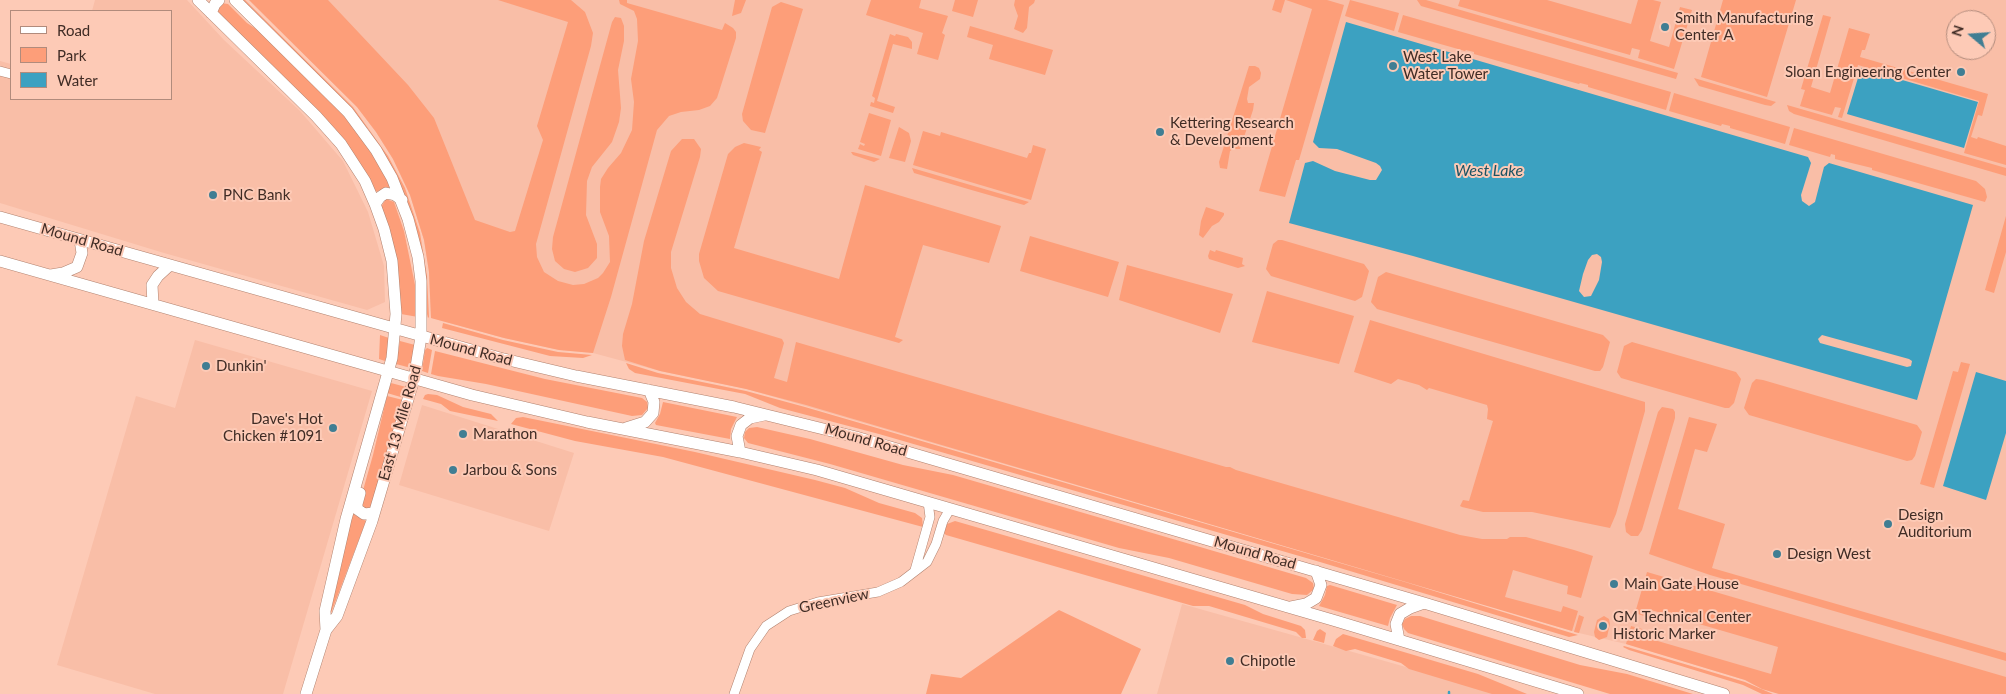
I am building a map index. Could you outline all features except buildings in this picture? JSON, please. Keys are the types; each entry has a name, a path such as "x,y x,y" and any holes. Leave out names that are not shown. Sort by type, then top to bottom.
{"main road":[{"name":"East 13 Mile Road","path":"198,0 330,131 358,169 376,204 389,244 394,272 395,329 389,372 346,518 325,611 326,630 306,694"},
{"path":"211,13 219,0"},
{"name":"East 13 Mile Road","path":"235,0 348,112 376,150 402,200 418,257 422,301 421,337 414,379 374,513 337,616 326,630"},
{"path":"376,204 380,197 386,193 396,195 402,200"},
{"name":"Mound Road","path":"0,217 421,337 525,364 768,414 874,442 1424,603 1724,694"},
{"path":"50,275 63,273 77,267 82,253 80,240"},
{"path":"0,261 389,372 510,404 817,470 1399,640 1559,691 1578,694"},
{"path":"153,304 152,285 158,276 170,265"},
{"path":"624,429 645,422 653,413 654,402 649,390"},
{"path":"740,452 737,436 741,425 750,418 768,414"},
{"path":"364,457 368,463 357,509 364,514 374,513"},
{"path":"1289,608 1306,604 1316,598 1321,585 1316,571"},
{"path":"1399,640 1396,624 1400,614 1424,603"}],"street":[{"path":"915,570 930,517 928,502"},
{"name":"Greenview","path":"734,694 750,649 766,626 790,611 818,602 868,594 887,589 901,582 927,562 936,544 943,521 950,509"}],"shaded area":[{"path":"95,0 187,0 224,40 300,111 343,161 368,212 384,266 385,302 367,310 164,253 0,203 0,61 10,64 10,100 172,100 172,10 92,10"},
{"path":"249,0 2006,0 2006,694 1779,694 1762,689 1745,680 1626,644 1579,633 747,389 660,371 593,353 559,350 504,338 431,318 429,272 424,240 410,195 393,159 357,107"},
{"path":"195,340 372,391 283,694 155,694 57,665 136,396 175,408"},
{"path":"422,405 574,453 549,531 399,485"},
{"path":"1182,604 1502,694 1157,694"}],"green space":[{"path":"242,0 245,0 353,107 388,156 405,188 420,233 427,276 428,318 427,289 409,206 385,155 368,129 343,100"},
{"path":"249,0 328,0 408,85 434,118 475,220 510,232 515,231 543,140 537,126 568,22 498,0 571,0 585,12 593,33 591,46 536,244 537,257 544,272 558,281 573,285 584,284 598,278 610,262 609,236 600,212 601,179 621,153 632,130 634,102 631,79 638,41 637,19 634,11 620,4 619,0 627,0 627,3 722,30 725,23 733,28 736,32 736,38 717,98 710,106 669,116 657,130 611,297 593,353 559,350 504,338 431,318 429,272 424,240 410,195 393,159 357,107"},
{"path":"735,0 746,0 741,13 732,16"},
{"path":"871,0 921,0 919,8 948,16 942,33 945,35 938,60 917,54 923,33 866,15"},
{"path":"955,0 978,0 973,17 952,11"},
{"path":"1015,0 1035,0 1029,7 1027,28 1023,33 1014,29 1018,16 1014,5"},
{"path":"1275,0 1285,0 1281,13 1272,10"},
{"path":"1286,0 1327,0 1344,5 1299,160 1296,160 1285,197 1259,191 1312,9"},
{"path":"1350,0 1399,13 1394,31 1345,16"},
{"path":"1417,0 1426,0 1678,73 1676,79 1421,6"},
{"path":"1460,0 1547,0 1631,24 1638,0 1653,0 1661,2 1650,41 1669,47 1680,7 1692,10 1674,69 1638,58 1640,50 1632,48 1630,55 1458,6"},
{"path":"1723,0 1796,0 1767,97 1701,77"},
{"path":"781,2 803,9 765,133 751,130 743,121 742,114 772,7"},
{"path":"221,3 228,4 247,23 264,34 333,102 378,160 390,187 375,192 369,180 217,12"},
{"path":"1403,15 1671,92 1666,110 1588,87 1588,85 1398,32"},
{"path":"1823,15 1831,17 1811,87 1830,93 1849,28 1870,34 1865,50 1862,50 1860,57 1988,94 1982,116 1978,115 1971,137 1977,139 1978,137 2006,146 2006,165 1964,153 1979,101 1858,65 1842,118 1838,117 1841,108 1835,107 1832,115 1800,106 1805,90 1801,89"},
{"path":"615,17 621,18 624,26 624,41 618,70 621,108 619,122 612,142 592,167 587,181 586,215 597,244 597,258 588,268 575,272 564,269 555,261 552,249 553,237 612,22"},
{"path":"970,26 1053,50 1045,75 989,59 993,45 967,37"},
{"path":"890,34 908,37 912,42 912,49 893,44 877,101 895,107 893,113 870,106 871,102 874,103 875,98 872,96"},
{"path":"1249,66 1259,68 1261,73 1260,79 1249,87 1247,99 1248,103 1254,103 1253,110 1240,149 1230,151 1227,169 1220,168 1219,162"},
{"path":"1694,78 1776,102 1771,106 1765,105 1699,86"},
{"path":"1674,93 1790,127 1785,144 1730,128 1730,126 1722,124 1721,126 1669,111"},
{"path":"1787,105 2006,168 2006,176 1794,114 1789,111"},
{"path":"869,113 891,120 881,156 858,149 860,144 864,146 865,144 860,142"},
{"path":"899,127 909,133 911,141 905,162 889,158"},
{"path":"1794,128 1976,181 1985,189 1987,197 1985,202 1872,170 1872,168 1835,159 1835,155 1831,154 1830,157 1789,145"},
{"path":"923,131 940,136 941,132 1027,158 1029,153 1031,153 1033,145 1046,149 1031,200 913,165"},
{"path":"682,139 694,139 701,149 671,252 671,268 677,288 686,302 700,314 782,339 784,343 774,378 787,382 796,342 1460,535 1482,539 1526,537 1593,556 1581,598 1567,594 1568,586 1513,570 1505,597 1561,612 1563,606 1578,611 1572,631 806,405 746,389 660,371 625,360 622,346 623,334 632,304 644,241 671,151"},
{"path":"744,143 761,147 759,150 762,152 734,248 839,279 865,185 1001,226 989,263 923,245 895,337 903,340 899,343 718,291 704,278 699,254 728,154 735,147"},
{"path":"851,152 880,159 874,162 853,155"},
{"path":"912,168 1029,202 1024,205 968,189 914,173"},
{"path":"386,199 394,202 404,231 415,285 418,317 401,314 396,260 381,207"},
{"path":"1206,207 1224,213 1224,215 1203,238 1199,235"},
{"path":"2006,216 2006,252 1994,293 1985,290"},
{"path":"1030,236 1119,262 1108,297 1020,271"},
{"path":"1278,240 1364,264 1369,271 1362,297 1355,301 1271,276 1266,269 1273,244"},
{"path":"1210,250 1243,258 1242,264 1245,266 1238,268 1209,259"},
{"path":"1127,265 1233,294 1220,333 1119,300"},
{"path":"1386,272 1603,335 1610,342 1603,367 1600,371 1595,371 1377,309 1371,302 1378,277"},
{"path":"1267,291 1354,316 1339,364 1252,342"},
{"path":"1370,320 1645,402 1645,411 1616,514 1610,528 1532,512 1483,512 1460,506 1463,500 1469,501 1493,421 1487,419 1487,405 1429,388 1427,390 1419,385 1398,379 1391,384 1354,372"},
{"path":"443,323 503,340 558,352 592,355 583,358 550,356 442,328"},
{"path":"380,335 389,338 385,361 379,359"},
{"path":"400,341 415,345 411,368 396,364"},
{"path":"1632,342 1736,372 1741,379 1734,403 1729,408 1725,408 1621,378 1617,372 1624,346"},
{"path":"427,348 432,350 428,373 422,371 425,350"},
{"path":"435,351 545,379 642,398 647,402 648,408 642,415 632,416 486,384 438,376 431,374"},
{"path":"1961,362 1970,364 1934,488 1920,484 1953,371 1958,372"},
{"path":"626,363 658,373 746,391 805,407 1405,582 1578,635 1569,637 1320,562 879,434 780,408 745,394 635,373 629,369"},
{"path":"1756,379 1917,425 1922,432 1915,456 1912,460 1907,461 1749,415 1744,408 1752,383"},
{"path":"391,383 406,387 404,398 387,393"},
{"path":"428,394 437,395 463,407 491,414 498,421 450,411 441,404 423,399"},
{"path":"387,396 403,400 371,506 367,509 362,508 360,501"},
{"path":"663,402 737,417 731,429 730,439 656,425 655,423"},
{"path":"1662,407 1673,409 1675,418 1642,530 1638,536 1631,536 1626,532 1625,524 1658,412"},
{"path":"523,417 695,452 845,488 879,503 915,513 922,518 923,527 663,457 575,441 511,424 516,418"},
{"path":"1689,417 1717,424 1707,452 1695,449 1678,509 1725,524 1712,568 2006,653 2006,661 1710,575 1649,554"},
{"path":"757,427 810,439 903,465 953,475 1125,525 1306,578 1313,583 1314,589 1307,595 1292,594 1169,558 1119,548 830,464 748,443 744,438 745,432 749,428"},
{"path":"353,514 366,521 330,613 351,515"},
{"path":"955,521 1245,605 1263,614 1301,626 1305,630 1306,638 1302,638 1296,632 1209,606 1193,606 946,535 944,533 947,524"},
{"path":"1647,572 2006,677 2006,694 1779,694 1762,689 1745,680 1626,644 1631,626 1646,630 1644,637 1771,674 1778,647 1651,610 1647,617 1635,613"},
{"path":"1330,585 1397,605 1388,626 1319,606 1327,586"},
{"path":"1059,610 1141,649 1121,694 926,694 931,674 961,678"},
{"path":"1579,615 1584,617 1579,633 1574,632"},
{"path":"1411,616 1420,616 1580,665 1627,674 1693,694 1610,694 1408,633 1402,624 1405,619"},
{"path":"1604,616 1609,619 1610,624 1607,637 1599,640 1595,637 1594,632 1597,620"},
{"path":"1320,629 1326,633 1324,643 1313,640"},
{"path":"1343,634 1478,674 1527,694 1492,694 1409,669 1401,663 1355,649 1346,651 1333,646 1336,639"},
{"path":"1624,646 1745,682 1773,694 1762,694 1743,685 1629,650"}],"water":[{"name":"West Lake","path":"1346,22 1808,157 1811,163 1801,195 1802,201 1809,206 1815,202 1824,167 1829,163 1973,205 1917,400 1413,256 1289,223 1305,163 1313,161 1335,171 1370,180 1376,180 1382,170 1376,163 1337,149 1319,148 1313,142","holes":["1597,254 1601,257 1602,262 1599,280 1591,296 1584,297 1579,291 1583,274 1588,260 1592,255","1822,335 1909,359 1912,361 1911,366 1907,367 1820,343 1818,339"]},
{"path":"1861,68 1978,102 1964,148 1847,114"},
{"path":"1976,372 2006,381 2006,433 1986,500 1943,486"}],"place":[{"name":"Smith Manufacturing Center A","path":"1665,27"},
{"name":"West Lake Water Tower","path":"1393,66"},
{"name":"Sloan Engineering Center","path":"1961,72"},
{"name":"Kettering Research & Development","path":"1160,132"},
{"name":"PNC Bank","path":"213,195"},
{"name":"Dunkin'","path":"206,366"},
{"name":"Dave's Hot Chicken #1091","path":"333,428"},
{"name":"Marathon","path":"463,434"},
{"name":"Jarbou & Sons","path":"453,470"},
{"name":"Design Auditorium","path":"1888,524"},
{"name":"Design West","path":"1777,554"},
{"name":"Main Gate House","path":"1614,584"},
{"name":"GM Technical Center Historic Marker","path":"1603,626"},
{"name":"Chipotle","path":"1230,661"}]}
